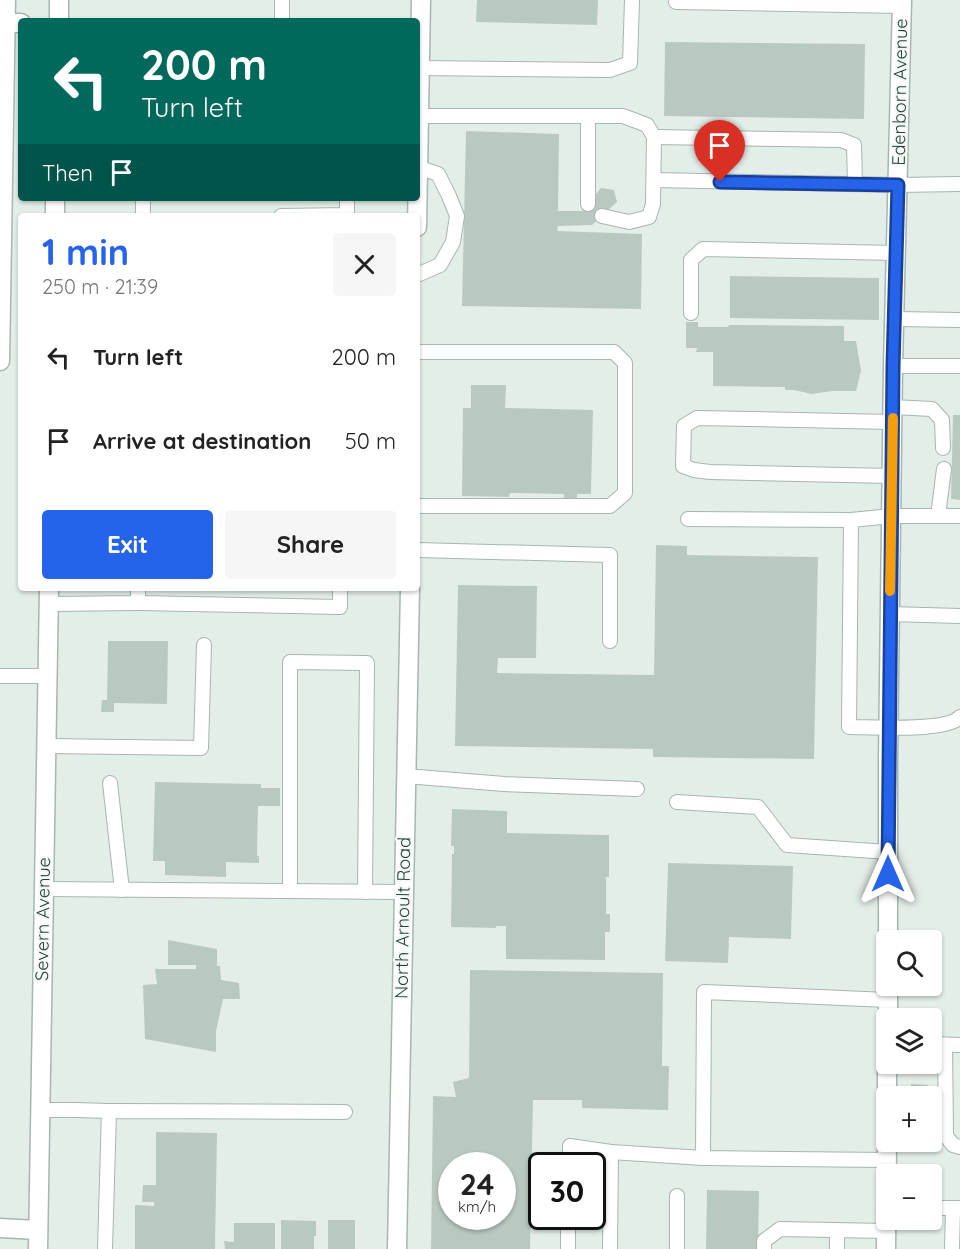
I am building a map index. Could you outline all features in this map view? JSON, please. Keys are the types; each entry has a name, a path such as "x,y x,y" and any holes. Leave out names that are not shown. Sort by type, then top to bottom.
{"street":[{"path":"0,361 2,88 9,23 6,0"},
{"path":"59,0 59,18"},
{"path":"420,21 421,0"},
{"name":"Edenborn Avenue","path":"888,930 893,366 902,3"},
{"name":"North Arnoult Road","path":"397,1249 410,591"},
{"name":"Severn Avenue","path":"38,1249 49,596"},
{"path":"887,1152 887,1164"},
{"path":"0,1228 38,1230"}],"lane":[{"path":"282,0 282,18"},
{"path":"420,68 610,70 630,63 632,0"},
{"path":"676,2 902,3"},
{"path":"420,116 623,116 646,125 654,137 653,204 650,217 629,222 602,216"},
{"path":"588,116 588,204"},
{"path":"654,137 841,140 854,145 855,184"},
{"path":"420,168 438,174 457,216 453,242 440,265 420,274"},
{"path":"654,180 898,185 960,184"},
{"path":"690,313 691,260 703,249 897,253"},
{"path":"895,319 960,320"},
{"path":"420,352 614,352 625,363 625,493 610,506 420,506"},
{"path":"893,366 960,366"},
{"path":"892,476 694,470 683,466 684,426 697,418 893,414 932,409 942,420 943,448"},
{"path":"938,516 944,469"},
{"path":"688,519 851,520 892,516 960,516"},
{"path":"851,520 849,727 930,726 956,721 960,717"},
{"path":"420,550 610,555 610,641"},
{"path":"138,591 138,603"},
{"path":"49,596 138,603 340,607 340,591"},
{"path":"890,614 960,616"},
{"path":"46,746 201,748 204,645"},
{"path":"290,891 290,662 367,663 365,892"},
{"path":"0,676 47,676"},
{"path":"406,776 504,784 636,789"},
{"path":"110,783 122,890"},
{"path":"677,802 758,807 787,845 888,852"},
{"path":"44,889 404,892"},
{"path":"703,1158 704,992 876,993"},
{"path":"942,1044 960,1045 960,1036"},
{"path":"941,1074 946,1136 953,1144 960,1147"},
{"path":"40,1110 345,1112"},
{"path":"105,1249 109,1112"},
{"path":"570,1152 570,1146 611,1152 703,1158 887,1160"},
{"path":"610,1249 611,1152"},
{"path":"677,1196 677,1249"},
{"path":"952,1249 957,1208"},
{"path":"764,1249 764,1241 780,1229 837,1230 886,1240"},
{"path":"568,1230 568,1249"},
{"path":"837,1230 837,1249"}],"building":[{"path":"477,0 598,0 597,25 476,22"},
{"path":"665,42 865,44 864,119 664,116"},
{"path":"466,131 559,134 558,211 582,211 601,188 614,190 617,202 592,225 558,226 557,231 642,234 641,309 462,306"},
{"path":"730,276 879,278 879,320 730,318"},
{"path":"686,322 698,322 698,327 844,326 844,341 856,341 861,371 856,391 811,394 785,390 785,387 713,386 713,352 696,352 697,348 686,348"},
{"path":"471,385 506,385 505,408 593,410 591,494 577,494 577,501 564,500 564,494 510,493 509,497 462,496 463,408 471,408"},
{"path":"953,415 960,415 960,500 951,499"},
{"path":"656,545 687,546 687,555 818,557 814,759 653,757 653,749 455,746 458,585 537,586 536,658 498,658 497,673 654,675"},
{"path":"108,641 168,641 167,704 114,703 114,712 101,712 102,700 107,700"},
{"path":"155,782 261,784 261,788 280,788 280,806 258,806 257,856 259,856 259,863 226,862 226,877 165,875 165,861 153,861"},
{"path":"452,809 507,811 507,833 609,835 606,914 610,914 610,932 605,932 605,960 506,959 506,926 496,926 496,928 451,927 452,854 454,854 454,846 451,846"},
{"path":"668,863 793,866 791,939 729,937 728,963 665,961"},
{"path":"168,940 217,949 217,966 220,966 221,980 239,983 240,999 223,999 216,1031 216,1052 145,1039 143,985 157,984 155,969 196,969 196,965 168,965"},
{"path":"470,970 663,973 662,1066 669,1066 668,1110 582,1108 582,1100 533,1100 532,1152 528,1152 530,1249 431,1249 433,1096 456,1097 453,1082 469,1078"},
{"path":"911,1084 928,1085 928,1086 911,1086"},
{"path":"156,1132 217,1133 215,1249 135,1249 135,1205 154,1206 154,1202 142,1202 143,1185 156,1185"},
{"path":"707,1190 759,1191 758,1249 706,1249"},
{"path":"281,1220 316,1221 314,1249 281,1249"},
{"path":"328,1220 355,1220 355,1249 328,1249"},
{"path":"234,1223 275,1223 275,1249 225,1249 224,1241 234,1242"}],"slow traffic":[{"path":"890,591 893,418"}],"route":[{"path":"720,182 898,185 893,366 888,874"}]}
